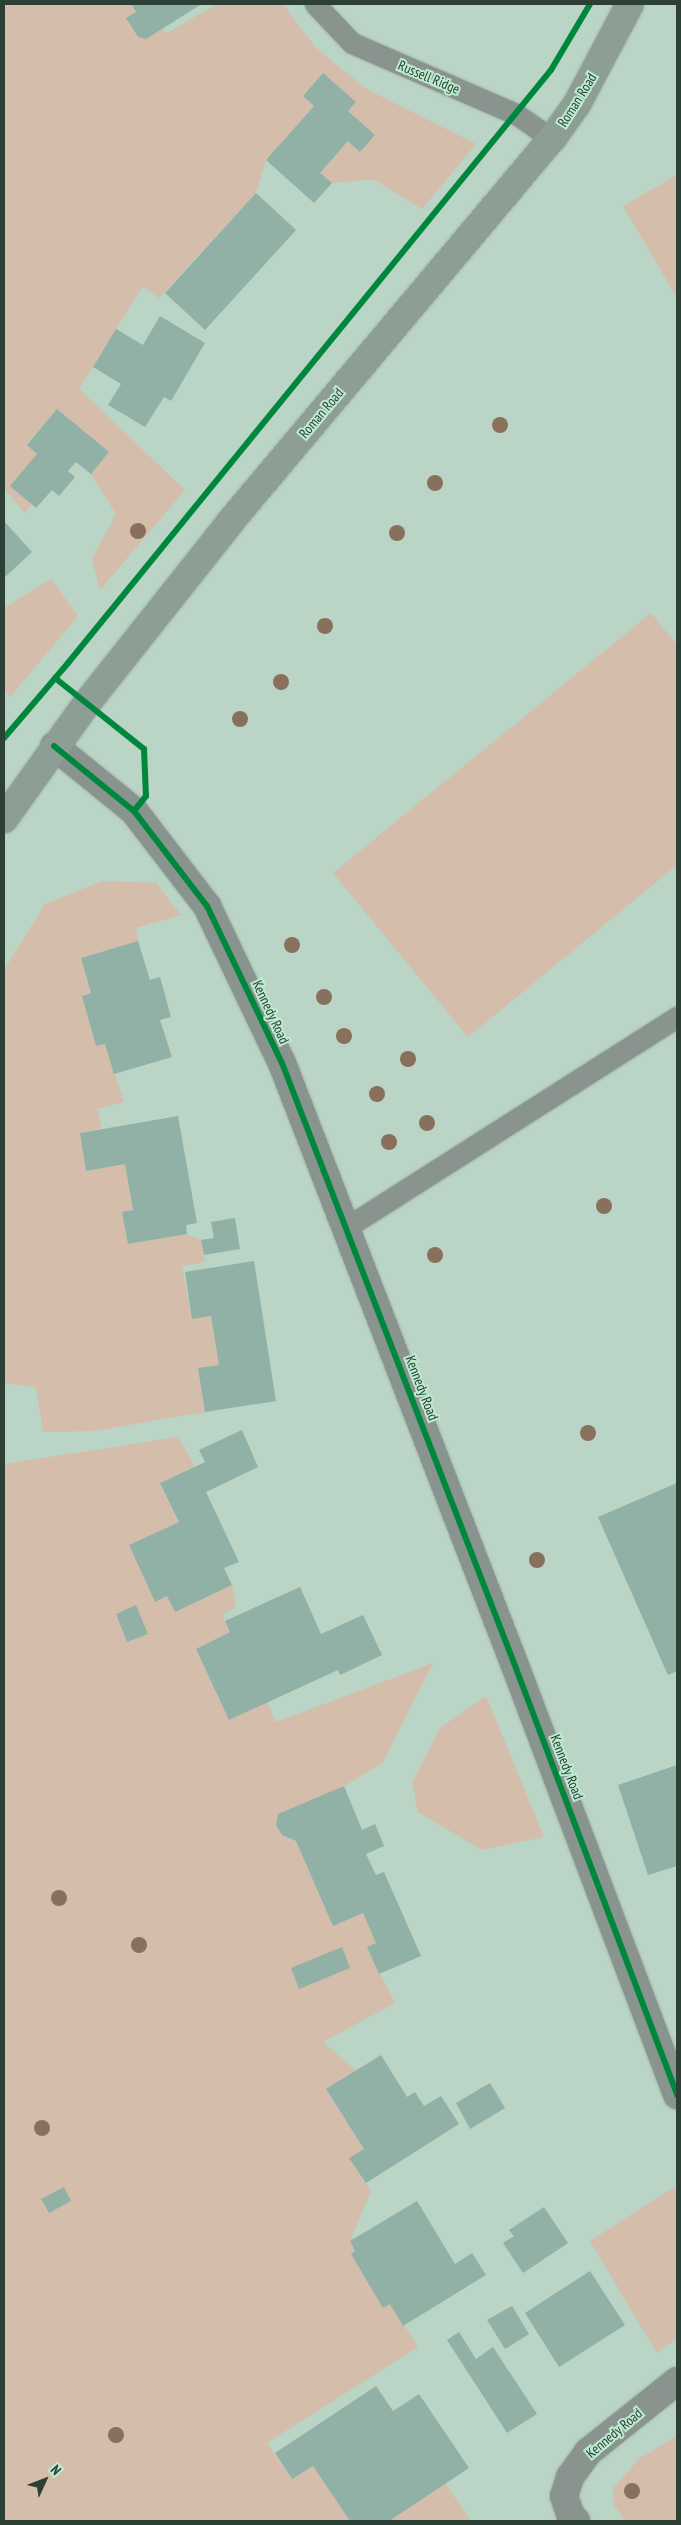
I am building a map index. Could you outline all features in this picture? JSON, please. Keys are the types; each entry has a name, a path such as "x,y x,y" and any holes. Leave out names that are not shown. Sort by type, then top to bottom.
{"main road":[{"name":"Roman Road","path":"4,819 54,746 231,521 552,139 577,104 630,4"}],"street":[{"name":"Kennedy Road","path":"54,746 134,811 207,906 282,1063 347,1227 677,2095"},
{"name":"Kennedy Road","path":"576,2521 570,2514 564,2496 570,2477 588,2452 677,2381"}],"lane":[{"name":"Russell Ridge","path":"315,4 352,43 516,114 552,139"},
{"path":"347,1227 677,1017"}],"shaded area":[{"path":"4,4 131,4 136,12 126,18 138,37 146,39 163,29 165,34 218,4 283,4 316,48 368,90 476,144 422,209 373,179 332,183 320,173 348,141 360,152 375,135 348,111 356,102 323,73 303,96 314,106 266,160 256,193 159,298 143,286 79,389 185,490 100,590 92,559 116,514 91,474 108,453 57,409 27,444 37,454 32,504 25,513 4,488"},
{"path":"677,175 677,298 623,206"},
{"path":"51,579 78,616 10,697 4,690 4,608"},
{"path":"651,613 677,645 677,865 468,1037 333,873"},
{"path":"102,881 156,883 181,915 136,928 138,941 81,958 91,993 82,996 96,1046 105,1044 124,1102 97,1109 102,1128 80,1133 86,1171 125,1164 133,1210 122,1212 128,1244 187,1234 201,1240 205,1262 182,1266 192,1319 211,1316 219,1365 198,1368 205,1412 94,1431 43,1432 36,1387 4,1383 4,970 45,904"},
{"path":"178,1437 195,1466 160,1483 179,1522 129,1545 155,1602 167,1596 175,1612 232,1585 236,1607 222,1615 230,1632 196,1649 229,1720 267,1702 276,1722 433,1663 383,1762 344,1786 279,1814 276,1825 282,1835 296,1841 333,1926 363,1913 376,1943 367,1948 395,2003 323,2042 356,2071 326,2090 364,2149 350,2158 371,2191 350,2241 355,2251 351,2254 383,2307 390,2304 418,2347 267,2443 292,2479 313,2466 350,2521 4,2521 4,1464"},
{"path":"486,1696 544,1837 482,1850 418,1812 412,1783 440,1728"},
{"path":"674,2187 677,2197 677,2338 657,2353 590,2241"},
{"path":"677,2436 677,2521 625,2521 614,2505 613,2488 640,2458"},
{"path":"445,2483 469,2521 389,2521"}],"building":[{"path":"131,4 200,5 146,39 138,37 126,18 136,12"},
{"path":"323,73 356,102 348,111 375,135 360,152 348,141 320,173 332,183 314,203 266,160 314,106 303,96"},
{"path":"256,193 296,230 205,330 165,293"},
{"path":"160,316 205,343 171,401 164,397 145,427 108,405 121,384 93,367 116,329 143,345"},
{"path":"57,409 109,452 91,474 76,462 68,471 75,477 59,496 52,490 36,508 10,486 37,454 27,445"},
{"path":"4,521 32,552 4,578"},
{"path":"138,941 150,980 160,977 171,1017 160,1020 172,1057 114,1074 105,1044 96,1046 82,996 91,993 81,958"},
{"path":"178,1116 197,1223 186,1225 187,1234 128,1244 122,1212 133,1210 125,1164 86,1171 80,1133"},
{"path":"235,1218 240,1249 204,1255 201,1240 214,1238 211,1222"},
{"path":"254,1261 276,1401 205,1412 198,1368 219,1365 211,1316 192,1319 185,1272"},
{"path":"242,1430 258,1467 206,1492 239,1562 224,1568 232,1585 175,1612 167,1596 155,1602 129,1545 179,1522 160,1483 205,1462 199,1450"},
{"path":"677,1483 677,1671 668,1675 598,1517"},
{"path":"300,1587 321,1634 363,1615 382,1655 340,1675 338,1670 229,1720 196,1649 230,1632 225,1621"},
{"path":"136,1605 148,1634 127,1642 116,1614"},
{"path":"677,1765 677,1866 648,1875 618,1785"},
{"path":"344,1786 362,1830 375,1824 384,1846 366,1854 376,1875 384,1872 421,1956 379,1974 367,1947 376,1943 363,1913 333,1926 296,1841 282,1835 276,1825 278,1814"},
{"path":"342,1947 350,1968 299,1989 291,1968"},
{"path":"381,2055 407,2097 415,2092 424,2106 441,2096 459,2124 366,2183 349,2158 364,2149 326,2089"},
{"path":"490,2083 505,2108 470,2129 456,2103"},
{"path":"64,2187 71,2201 49,2213 41,2199"},
{"path":"417,2201 455,2264 472,2253 486,2275 403,2326 390,2304 383,2308 351,2254 355,2251 350,2241"},
{"path":"544,2207 568,2243 523,2273 503,2243 514,2236 509,2230"},
{"path":"590,2271 625,2325 559,2367 525,2313"},
{"path":"512,2306 529,2334 505,2349 487,2320"},
{"path":"459,2332 476,2359 493,2347 537,2414 507,2433 447,2340"},
{"path":"376,2386 393,2411 419,2394 469,2468 389,2521 350,2521 313,2466 292,2479 275,2453"}],"cycle path":[{"path":"4,738 68,663 551,70 590,4"},
{"path":"55,678 144,749 146,796 134,811"},
{"path":"54,746 134,811 207,906 282,1063 514,1663 677,2095"}]}
